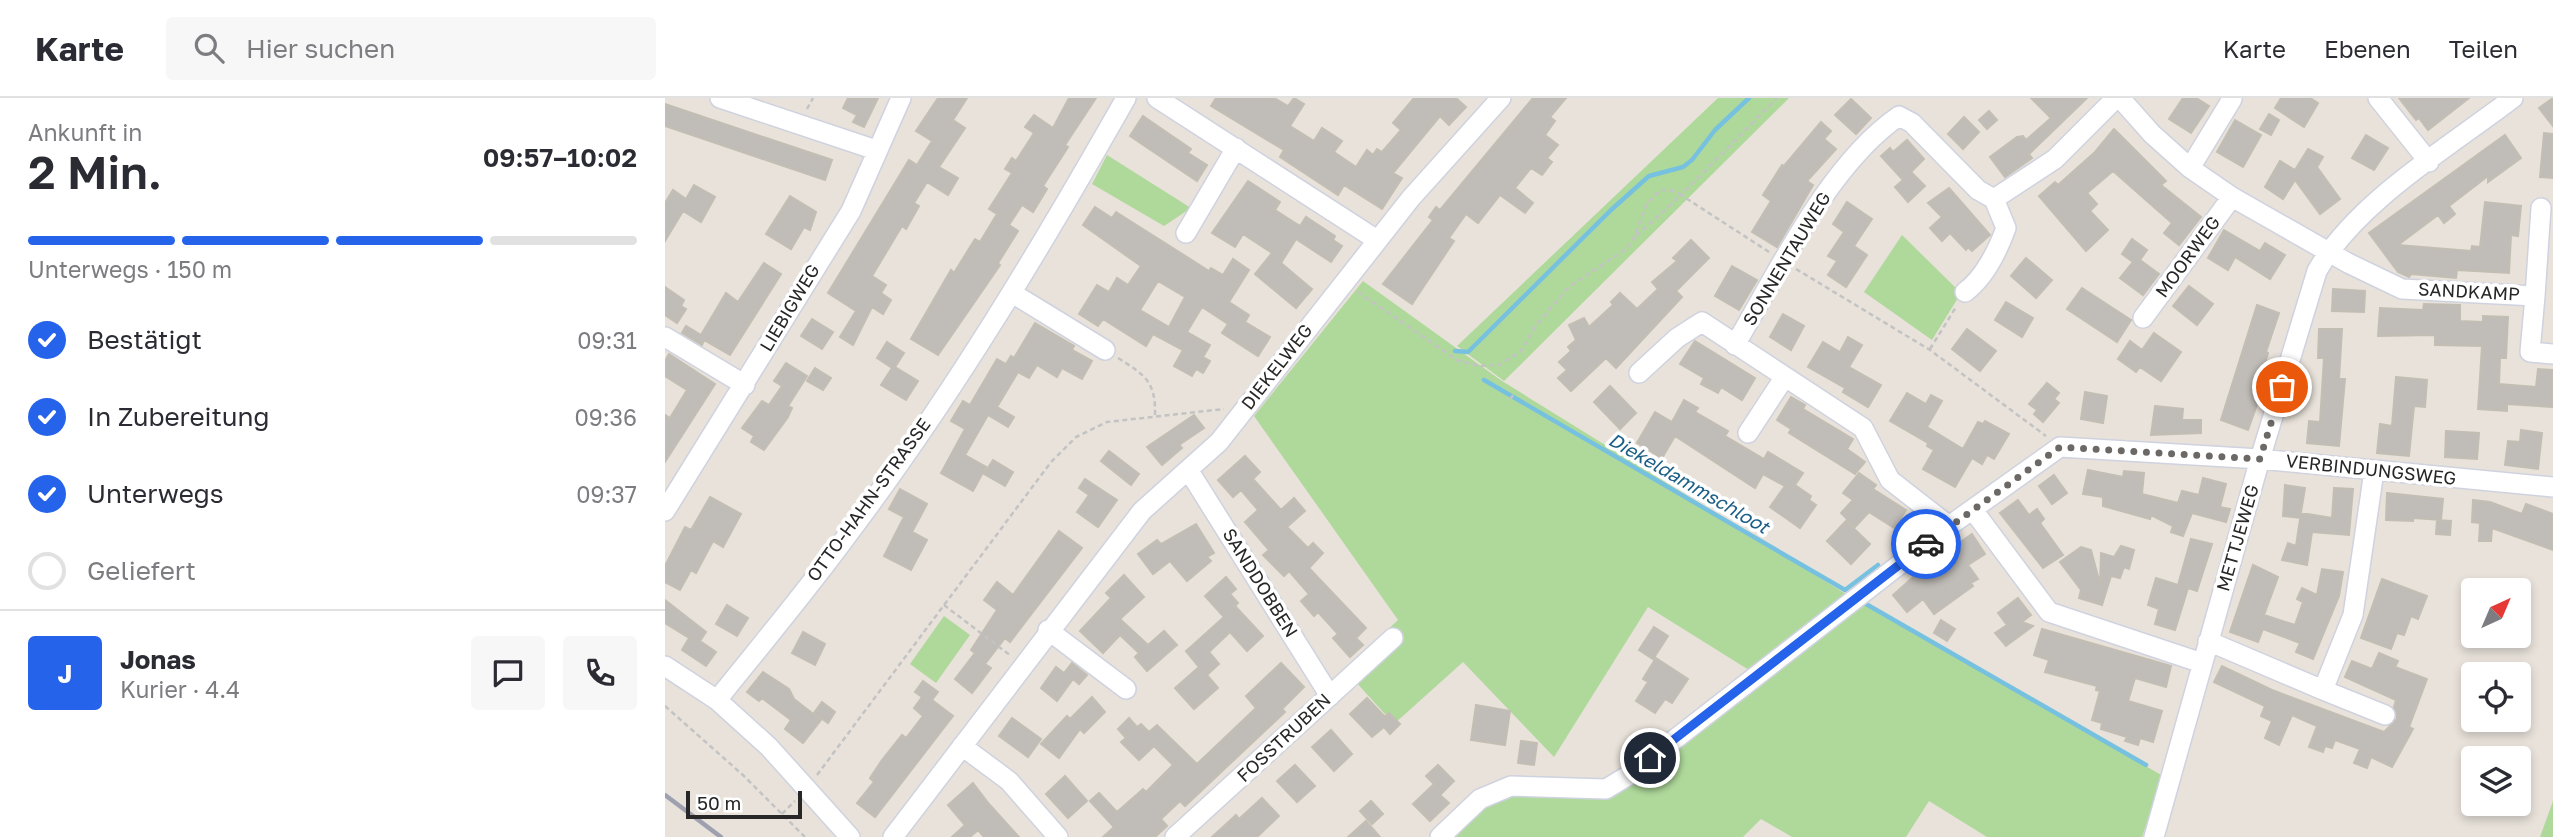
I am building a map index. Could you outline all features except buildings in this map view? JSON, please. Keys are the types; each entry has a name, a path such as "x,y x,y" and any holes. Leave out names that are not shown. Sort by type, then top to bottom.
{"street":[{"path":"720,98 744,102 876,150"},
{"name":"LIEBIGWEG","path":"665,511 851,211 901,98"},
{"name":"OTTO-HAHN-STRASSE","path":"717,700 853,529 1012,293 1126,98"},
{"path":"1157,98 1377,240"},
{"name":"DIEKELWEG","path":"893,837 1048,630 1142,511 1219,442 1377,240 1501,98"},
{"path":"1965,292 2000,245 2006,228 1994,199 2055,159 2118,98 2152,134 2190,167 2232,197 2329,250"},
{"path":"2378,98 2430,162"},
{"name":"METTJEWEG","path":"2154,837 2260,459 2318,271 2329,250 2358,215 2513,98"},
{"path":"2190,167 2232,99"},
{"name":"SONNENTAUWEG","path":"1735,345 1824,194 1885,125 1899,116 1912,123 1979,190 1994,199"},
{"path":"1186,233 1236,148"},
{"name":"MOORWEG","path":"2143,318 2232,197"},
{"name":"SANDKAMP","path":"2541,208 2530,352 2553,354"},
{"name":"SANDKAMP","path":"2329,250 2348,263 2402,289 2535,296"},
{"path":"1012,293 1105,350"},
{"name":"SONNENTAUWEG","path":"1639,373 1677,338 1702,322 1863,428 1890,480 1949,526"},
{"path":"665,337 745,385"},
{"path":"1748,433 1784,378"},
{"path":"1440,837 1481,799 1511,786 1606,789 1949,526 2060,447"},
{"name":"VERBINDUNGSWEG","path":"2060,447 2260,459 2553,487"},
{"name":"SANDDOBBEN","path":"1189,471 1330,696"},
{"path":"2323,690 2353,615 2374,471"},
{"path":"1973,510 2049,612 2202,663"},
{"path":"1048,630 1126,690"},
{"name":"FOSSTRUBEN","path":"1175,837 1393,638"},
{"path":"2208,641 2385,715"},
{"path":"665,666 717,700 769,747 850,837"},
{"path":"962,746 1009,781 1058,837"}],"path":[{"path":"1345,282 1457,360 1491,367 1511,360 1528,342 1537,324 1561,295 1615,258 1777,98"},
{"path":"1634,238 1642,213 1653,196 1670,190 1681,195 1784,262 1930,350 2060,447"},
{"path":"1930,350 1965,292"},
{"path":"1105,350 1147,378 1156,394 1155,415"},
{"path":"1510,399 1515,393"},
{"path":"807,789 1051,461 1076,437 1107,422 1244,408"},
{"path":"944,605 1023,664"},
{"path":"665,706 744,776 805,837"}],"green space":[{"path":"1718,98 1789,98 1504,381 1457,346"},
{"path":"1107,155 1191,208 1164,226 1092,184"},
{"path":"1902,235 1961,293 1932,340 1864,292"},
{"path":"1363,281 1502,381 1854,599 2163,776 2142,837 1987,837 1929,801 1906,837 1792,837 1761,819 1743,837 1441,837 1511,786 1606,789 1757,675 1648,607 1554,757 1463,662 1394,724 1345,670 1398,620 1254,416"},
{"path":"944,616 970,635 936,683 910,664"},
{"path":"2553,801 2553,837 2540,837"}],"waterway":[{"name":"Diekeldammschloot","path":"1455,351 1468,352 1611,210 1649,176 1683,167 1692,160 1715,130 1749,98"},
{"name":"Diekeldammschloot","path":"1484,380 1845,590 1878,565"},
{"path":"1866,604 2146,765"}],"railway":[{"path":"665,795 721,837"}],"way so far":[{"path":"1926,544 2060,447 2260,459 2282,387"}],"route":[{"path":"1650,758 1926,544"}]}
